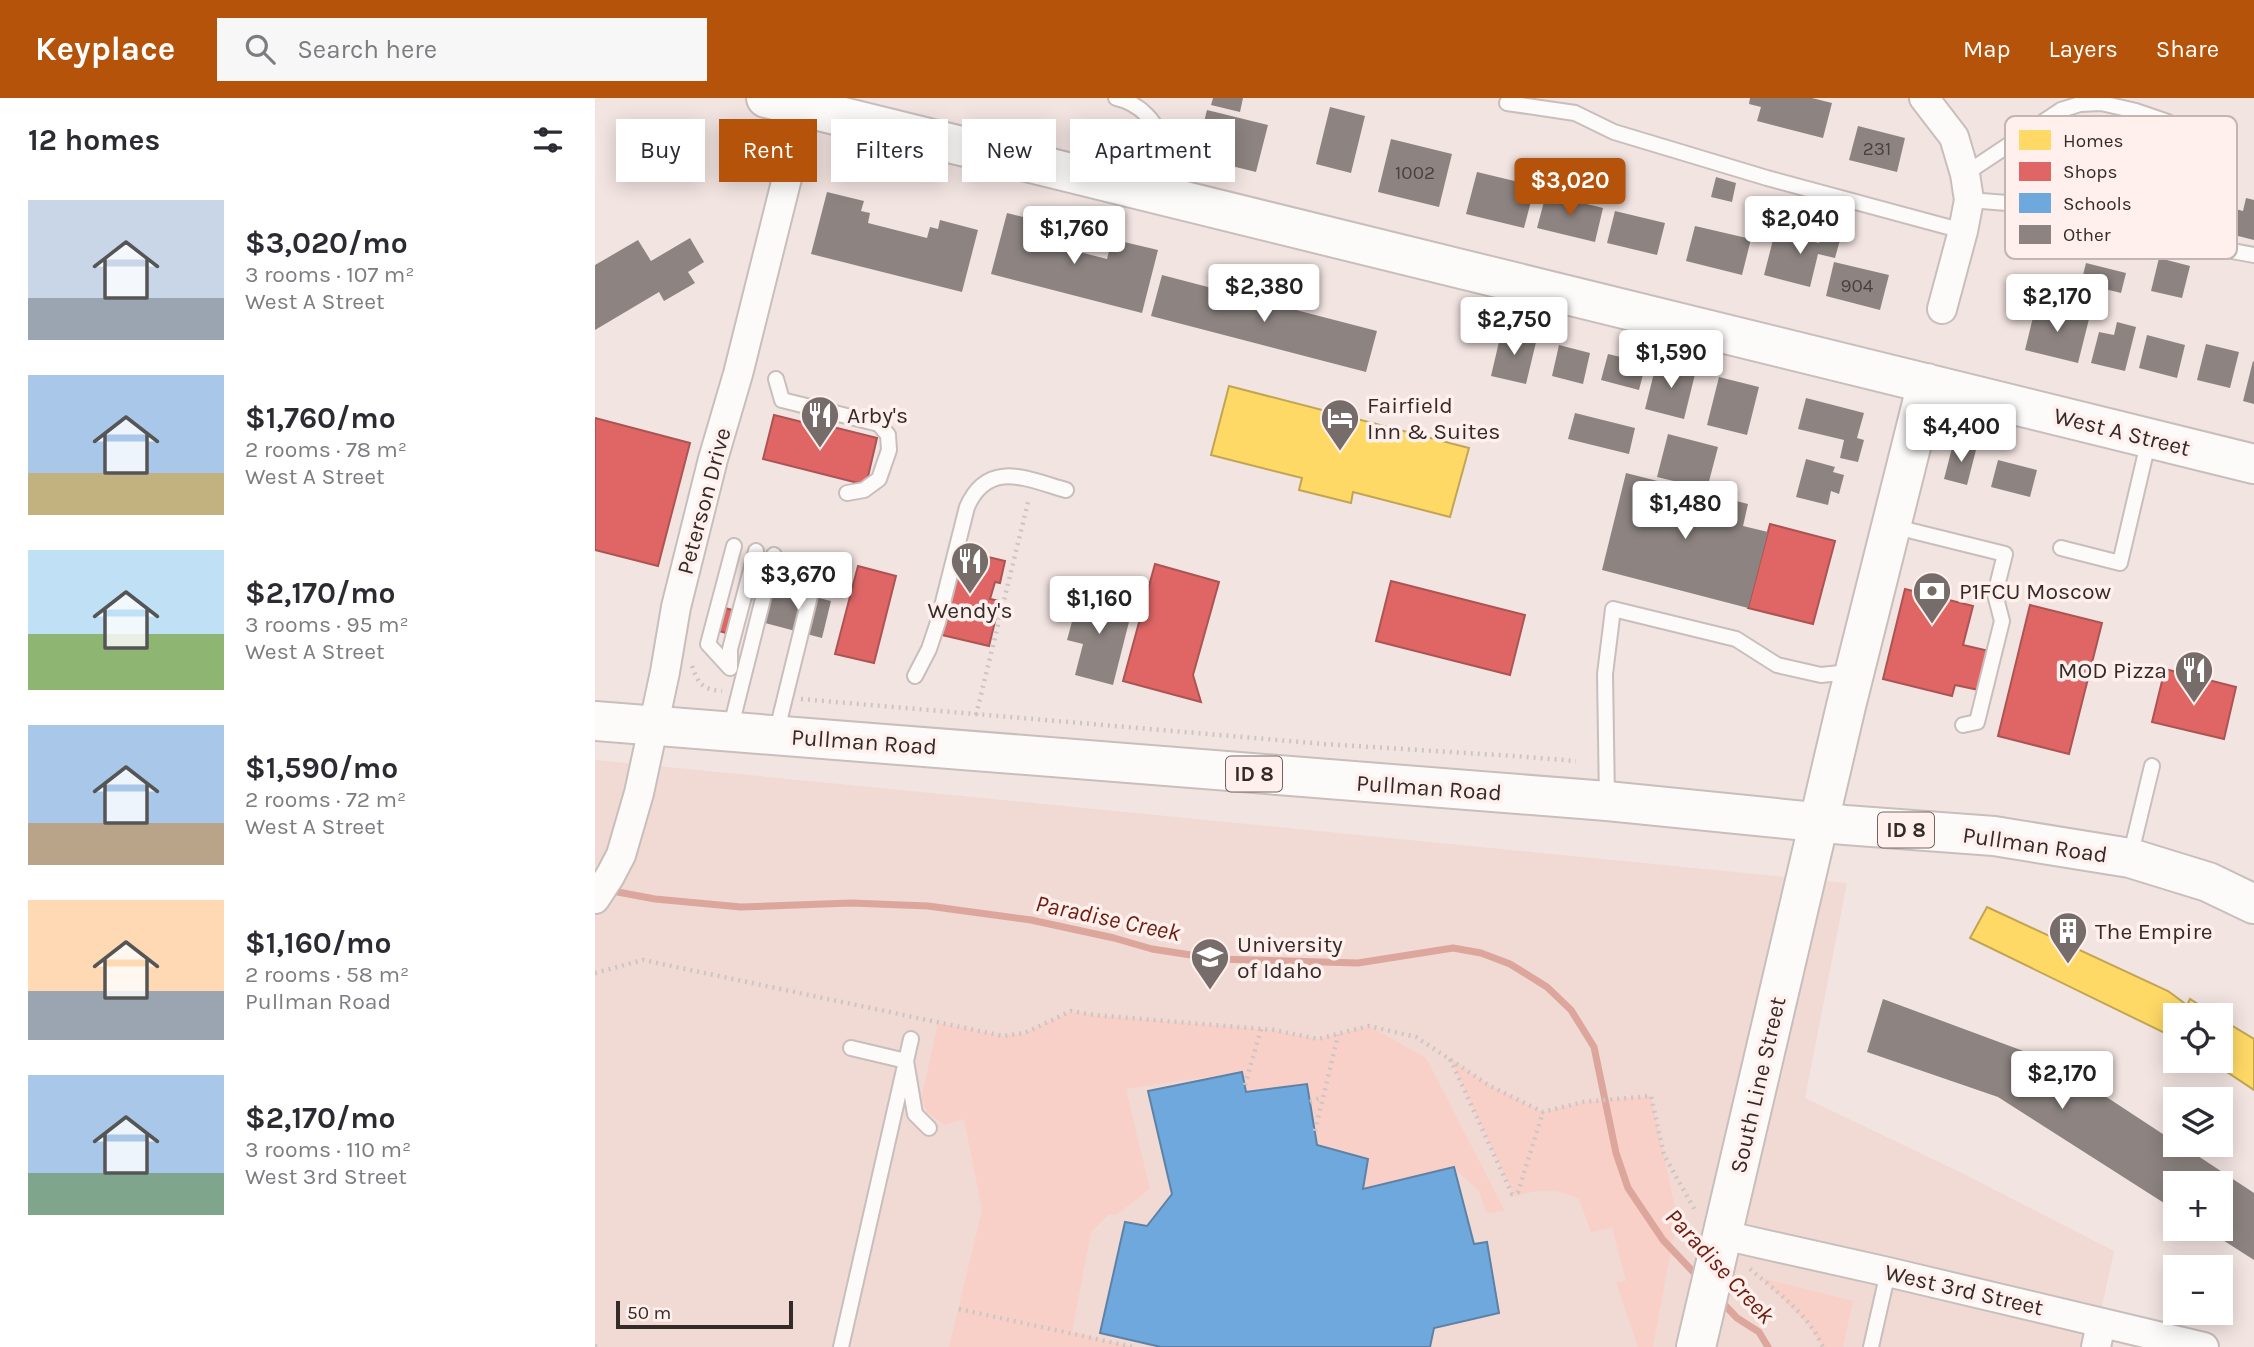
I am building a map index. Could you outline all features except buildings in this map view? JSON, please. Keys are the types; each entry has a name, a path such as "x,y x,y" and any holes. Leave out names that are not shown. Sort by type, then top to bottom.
{"street":[{"name":"West A Street","path":"766,98 806,103 1152,192 2254,464"},
{"path":"1924,98 1954,137 1967,187 1963,231 1942,309"},
{"name":"Peterson Drive","path":"603,888 621,855 639,793 666,672 676,607 806,103"},
{"path":"1894,517 1927,383"},
{"path":"1894,517 1925,435 1946,414 1971,412 2149,439"},
{"name":"South Line Street","path":"1698,1336 1722,1244 1818,822 1894,517"},
{"name":"Pullman Road","path":"595,721 1607,801 1994,836 2130,858 2208,882 2254,904"},
{"name":"West 3rd Street","path":"1722,1244 1888,1272 2099,1335 2204,1347"}],"lane":[{"path":"1116,98 1129,101 1145,113 1156,129 1161,146 1152,192"},
{"path":"1507,103 1575,113 1614,132 1767,178 1963,231"},
{"path":"2054,116 2061,110 2080,103 2101,103 2151,116"},
{"path":"2005,156 1967,187 2005,202"},
{"path":"776,379 782,400 879,424 888,435 889,450 879,479 865,490 847,493"},
{"path":"2061,548 2120,562 2149,439"},
{"path":"915,676 929,649 968,508 978,488 998,477 1012,476 1066,489"},
{"path":"1894,517 2005,554 1995,594 2002,621 1977,722 1963,725"},
{"path":"734,546 709,644 730,668 730,649 756,551"},
{"path":"729,732 775,555"},
{"path":"776,735 810,596"},
{"path":"1607,801 1605,674 1613,609 1736,639 1777,665 1821,676 1854,672"},
{"path":"2130,858 2152,766"},
{"path":"841,1347 911,1039"},
{"path":"851,1048 906,1061"},
{"path":"906,1061 915,1114 929,1128"},
{"path":"1871,1347 1888,1272"}],"path":[{"path":"976,715 1029,497"},
{"path":"692,661 697,678 706,689 739,693"},
{"path":"785,697 1324,744 1576,761"},
{"path":"595,973 643,960 1003,1036 1025,1032 1071,1011 1261,1029 1318,1039 1369,1026 1416,1037 1490,1086 1543,1112 1583,1102 1651,1096 1664,1155 1722,1244 1795,1310 1823,1347"},
{"path":"1245,1085 1261,1029"},
{"path":"1315,1131 1339,1034"},
{"path":"1450,1058 1512,1194 1518,1192 1543,1112"},
{"path":"1310,1102 1323,1097"},
{"path":"958,1309 1132,1347"}],"shaded area":[{"name":"University of Idaho","path":"595,760 1847,883 1805,1098 1964,1174 2114,1251 2093,1347 595,1347"},
{"path":"1071,1011 1273,1030 1318,1039 1369,1026 1426,1058 1505,1211 1486,1213 1479,1191 1454,1168 1363,1189 1368,1159 1317,1145 1307,1084 1246,1092 1241,1072 1126,1089 1150,1189 1116,1215 1108,1215 1091,1232 1072,1332 1132,1347 949,1347 982,1210 964,1119 945,1125 928,1113 921,1100 938,1023 1003,1036 1025,1033"},
{"path":"1450,1058 1490,1086 1543,1112 1583,1102 1651,1096 1677,1217 1653,1347 1638,1347 1616,1282 1626,1281 1612,1228 1591,1232 1579,1199 1562,1193 1547,1190 1515,1197"},
{"path":"1761,1278 1853,1301 1843,1347 1823,1347 1808,1324"}],"waterway":[{"name":"Paradise Creek","path":"607,890 655,899 741,907 851,903 928,906 1031,920 1152,949 1217,959 1358,963 1453,948 1481,953 1510,964 1547,987 1571,1010 1594,1047 1616,1153 1628,1188 1663,1240 1699,1278"},
{"name":"Paradise Creek","path":"1719,1299 1737,1318 1759,1332 1768,1347"}],"place":[{"name":"Arby's","path":"820,449"},
{"name":"Fairfield Inn & Suites","path":"1340,452"},
{"name":"Wendy's","path":"970,595"},
{"name":"P1FCU Moscow","path":"1932,625"},
{"name":"MOD Pizza","path":"2194,704"},
{"name":"The Empire","path":"2068,965"},
{"name":"University of Idaho","path":"1210,991"}]}
